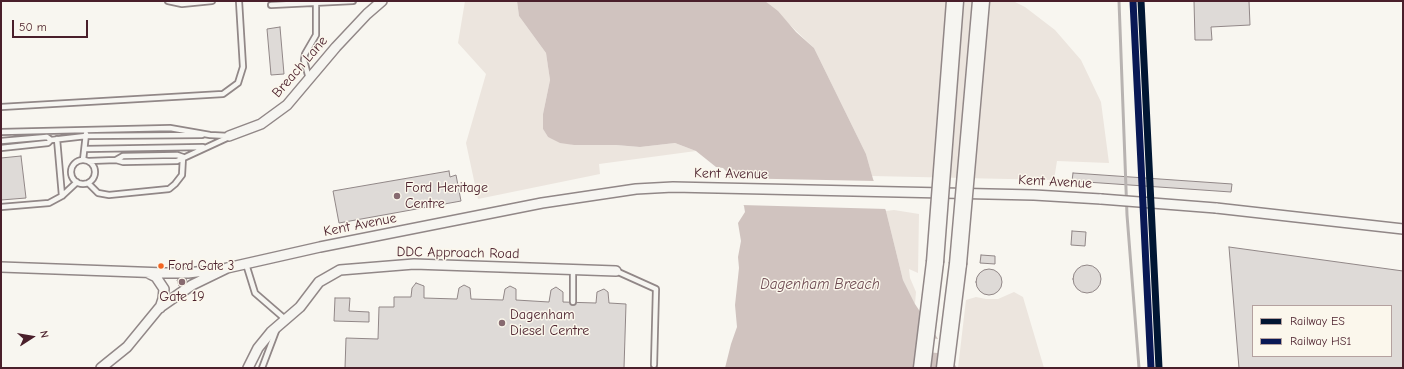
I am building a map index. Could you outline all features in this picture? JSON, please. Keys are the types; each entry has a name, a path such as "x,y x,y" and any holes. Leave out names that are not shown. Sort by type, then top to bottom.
{"highway":[{"path":"922,368 935,262 955,1"},
{"path":"945,368 958,264 981,1"}],"street":[{"name":"Breach Lane","path":"229,136 261,124 287,105 367,14 382,1"},
{"name":"Kent Avenue","path":"101,368 127,347 159,308 192,285 227,268 320,247 542,203 636,189 673,187 726,188 1101,199 1216,208 1403,229"},
{"name":"DDC Approach Road","path":"248,368 258,348 278,326 300,307 319,282 340,270 414,264 616,271"},
{"path":"1,267 188,273 227,268"},
{"path":"143,272 156,277 162,286 164,294 159,308"}],"lane":[{"path":"168,1 182,4 212,1"},
{"path":"1,107 223,94 238,83 243,67 238,1"},
{"path":"271,5 353,1"},
{"path":"309,79 304,60 305,54 316,35 316,2"},
{"path":"1,148 48,143 50,140 86,133 170,128 210,135"},
{"path":"1,132 229,136"},
{"path":"86,133 86,161 95,171 93,178 88,183"},
{"path":"183,158 229,136"},
{"path":"1,141 47,137 50,140"},
{"path":"57,139 62,196"},
{"path":"85,149 205,147"},
{"path":"177,155 183,158 182,175 169,189 109,195 98,193 88,183 77,182 72,176 71,169 76,162 116,160 123,156 177,155"},
{"path":"1,207 49,203 62,196 77,182"},
{"path":"246,264 255,293 286,319"},
{"path":"573,270 574,302"},
{"path":"616,271 656,289 654,365"},
{"path":"262,368 278,326"}],"shaded area":[{"path":"465,1 517,1 519,16 546,53 550,80 543,114 543,129 548,137 574,145 616,145 640,147 675,143 696,151 599,164 600,174 478,199 466,143 486,74 458,43"},
{"path":"765,1 1013,1 1025,7 1055,30 1081,60 1101,102 1109,163 1057,161 1054,180 872,176 866,154 814,48"},
{"path":"894,210 919,214 918,273 909,269 910,278 916,292 915,304 903,280 886,211"},
{"path":"1014,292 1023,297 1044,368 958,368 966,300 976,297 998,299"}],"water":[{"name":"Dagenham Breach","path":"517,1 765,1 778,11 796,32 814,48 866,154 873,179 886,211 903,280 915,304 938,339 917,336 916,351 948,354 957,368 725,368 737,327 735,305 739,268 738,257 741,241 738,223 745,212 744,206 729,181 728,173 723,168 716,167 696,151 675,143 640,147 616,145 574,145 560,143 548,137 543,129 543,114 550,80 546,53 519,16"}],"pier":[{"path":"727,178 876,181 887,209 741,205"}],"building":[{"path":"1194,1 1249,1 1250,25 1211,27 1212,40 1195,40"},
{"path":"280,27 284,74 271,75 267,29"},
{"path":"21,156 26,198 1,200 1,158"},
{"name":"Ford Heritage Centre","path":"449,171 450,177 456,175 461,201 339,223 333,191"},
{"path":"1073,173 1232,184 1231,192 1072,181"},
{"path":"1072,231 1086,232 1085,246 1071,245"},
{"path":"1229,247 1403,271 1403,368 1239,368"},
{"path":"981,255 995,256 995,264 980,263"},
{"path":"1087,265 1097,269 1101,279 1097,289 1087,293 1077,289 1073,279 1077,269"},
{"path":"989,269 998,273 1002,282 998,291 989,295 980,291 976,282 980,273"},
{"name":"Gate 19","path":"181,276 185,276 188,284 183,287 182,285 179,286 177,280 180,279"},
{"name":"Dagenham Diesel Centre","path":"416,283 424,286 424,298 457,299 459,288 464,285 470,288 471,299 503,300 505,289 510,286 516,289 516,300 549,302 551,290 556,287 563,292 563,302 596,303 597,292 604,289 608,292 609,303 626,304 624,368 345,368 346,338 378,339 379,307 394,307 394,297 411,297 412,288"},
{"path":"335,298 350,298 349,311 369,312 369,322 334,321"}],"railway":[{"path":"1119,1 1127,215 1139,368"}],"rail line":[{"name":"HS1","path":"1133,1 1151,368"},
{"name":"ES","path":"1141,1 1159,368"}],"place":[{"name":"Ford Heritage Centre","path":"397,196"},
{"name":"Ford Gate 3","path":"161,266"},
{"name":"Gate 19","path":"182,282"},
{"name":"Dagenham Diesel Centre","path":"502,323"}]}
